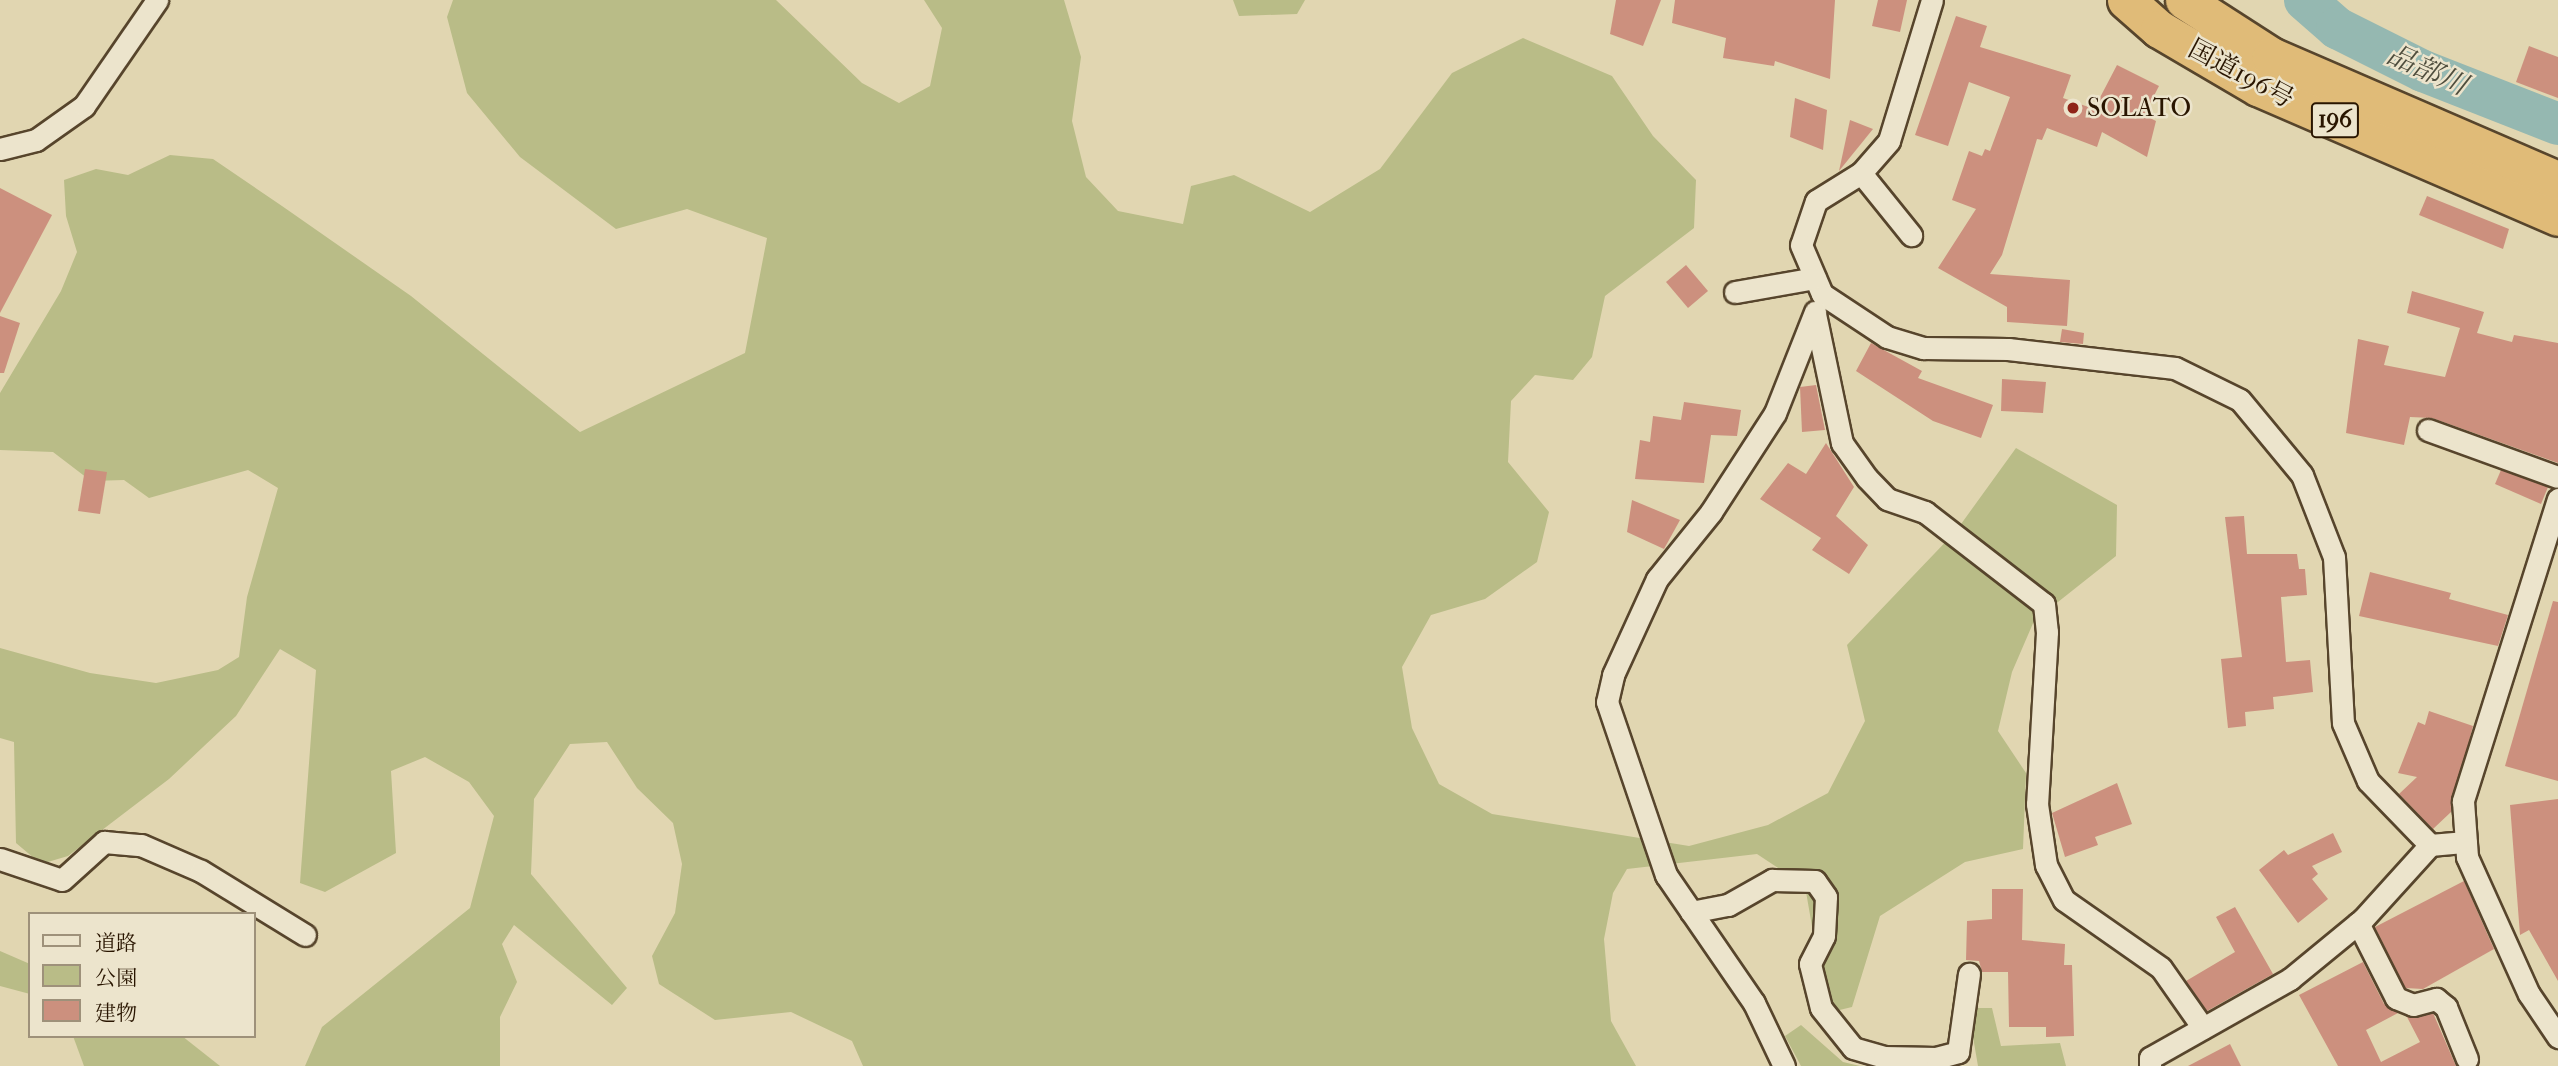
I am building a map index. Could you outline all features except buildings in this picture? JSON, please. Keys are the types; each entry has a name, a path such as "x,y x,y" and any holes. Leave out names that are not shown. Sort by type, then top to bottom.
{"highway":[{"name":"国道196号","path":"2126,0 2159,29 2258,87 2558,217"},
{"name":"国道196号","path":"2184,0 2272,56 2558,180"}],"street":[{"path":"0,149 36,140 84,106 157,0"},
{"path":"1932,0 1889,141 1861,173 1816,201 1801,245 1817,295 1842,443 1867,478 1887,499 1925,512 2044,604 2047,632 2037,804 2046,864 2064,900 2161,968 2203,1028"},
{"path":"1861,173 1911,235"},
{"path":"1735,292 1817,295 1887,337 1923,348 2008,349 2175,368 2240,400 2301,475 2334,557 2343,723 2363,769 2430,845"},
{"path":"1784,1066 1754,1003 1665,875 1636,800 1607,702 1610,689 1657,579 1711,512 1774,413 1817,295"},
{"path":"2428,430 2558,477"},
{"path":"2558,499 2463,801 2467,857 2529,994 2558,1037"},
{"path":"0,859 62,880 104,842 141,845 201,871 305,935"},
{"path":"2150,1066 2150,1058 2290,979 2358,923 2430,845 2466,842"},
{"path":"1691,912 1728,905 1772,880 1815,881 1826,897 1824,936 1810,964 1821,1008 1853,1048 1884,1057 1923,1059 1958,1052 1969,974"},
{"path":"2358,923 2396,998 2413,1005 2436,999 2446,1007 2467,1059"}],"green space":[{"path":"453,0 776,0 862,83 899,103 930,86 942,28 924,0 1064,0 1081,57 1072,121 1086,177 1118,211 1183,224 1191,186 1234,175 1310,212 1380,169 1452,73 1523,38 1612,76 1653,136 1696,180 1694,228 1605,296 1592,357 1573,380 1535,375 1511,401 1508,462 1549,512 1537,562 1485,599 1431,615 1402,667 1412,728 1439,784 1492,814 1689,846 1768,825 1828,793 1865,721 1847,645 1956,531 2016,448 2117,505 2116,556 2034,621 2012,672 1998,731 2026,773 2023,849 1965,862 1880,916 1852,1007 1827,1013 1805,886 1757,854 1627,869 1613,893 1604,939 1611,1021 1636,1066 863,1066 852,1041 791,1012 715,1020 659,984 652,956 675,913 682,864 673,823 637,788 607,742 570,744 534,799 531,874 627,988 612,1005 514,925 502,944 517,982 500,1017 500,1066 305,1066 322,1027 470,908 494,816 469,782 425,757 391,771 396,853 325,892 300,883 316,670 280,649 236,716 169,779 68,856 41,864 16,843 14,742 0,738 0,648 90,673 156,683 218,670 239,657 247,597 278,488 248,470 149,498 124,480 91,481 53,452 0,450 0,393 61,291 77,252 66,216 64,180 96,169 128,175 170,155 213,159 411,296 580,432 745,353 767,238 687,209 616,229 520,157 467,93 447,17"},
{"path":"1233,0 1305,0 1297,14 1239,16"},
{"path":"0,951 28,963 28,993 0,986"},
{"path":"1968,1008 1992,1008 2001,1046 2060,1043 2066,1066 1978,1066"},
{"path":"1801,1025 1843,1062 1860,1066 1801,1066 1785,1036"},
{"path":"74,1038 185,1038 220,1066 84,1066"}],"waterway":[{"name":"品部川","path":"2305,0 2337,28 2423,71 2558,124"}],"place":[{"name":"SOLATO","path":"2073,108"}]}
